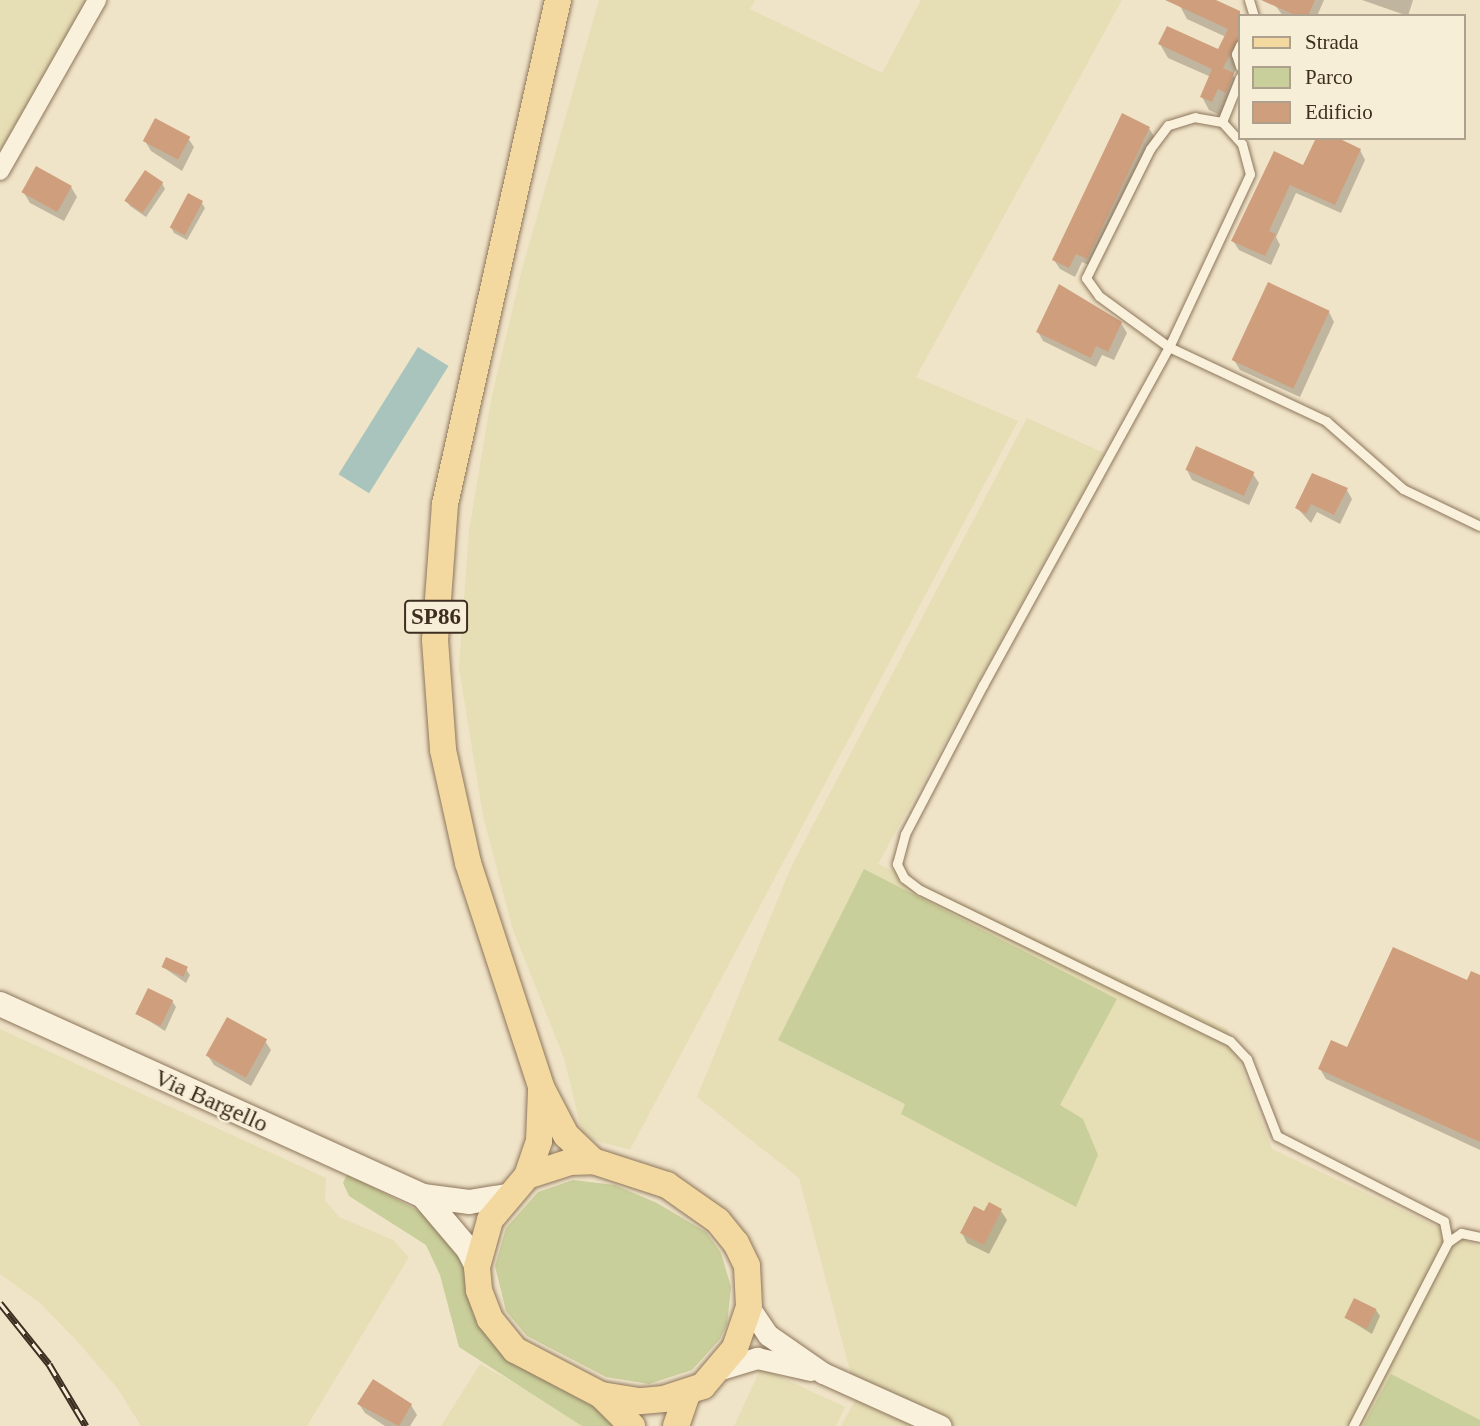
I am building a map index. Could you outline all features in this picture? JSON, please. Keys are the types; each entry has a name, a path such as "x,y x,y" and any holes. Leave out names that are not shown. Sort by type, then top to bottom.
{"main road":[{"path":"525,142 546,0"},
{"name":"SP86","path":"558,0 445,504 435,640 443,750 455,811 541,1087 566,1135 593,1161"},
{"path":"525,142 575,0"},
{"name":"Via Bargello","path":"0,1004 422,1196 469,1202 507,1196"},
{"name":"SP86","path":"527,1177 539,1141 541,1087"},
{"path":"601,1395 639,1401 688,1392 720,1369 735,1348 749,1307 747,1266 736,1243 718,1221 667,1185 593,1161 570,1162 527,1177 507,1196 490,1220 477,1267 479,1290 490,1320 515,1350 601,1395 632,1426"},
{"name":"Via Bargello","path":"422,1196 468,1249 477,1267"},
{"path":"676,1426 688,1392"}],"street":[{"path":"0,171 97,0"},
{"path":"749,1307 768,1335 823,1373 941,1426"},
{"path":"720,1369 757,1358 823,1373"}],"lane":[{"path":"1222,122 1238,82"},
{"path":"1238,140 1222,122 1195,117 1168,125 1150,149 1086,278 1100,296 1169,347 1326,421 1404,489 1480,526"},
{"path":"1238,140 1242,144 1250,174 1169,347 983,685 905,834 897,864 904,878 920,890 1230,1041 1247,1059 1277,1136 1444,1221 1448,1242"},
{"path":"1353,1426 1448,1242 1461,1233 1480,1237"}],"shaded area":[{"path":"0,0 87,0 0,153"},
{"path":"599,0 755,0 750,9 882,73 921,0 1122,0 916,377 1018,421 630,1150 594,1140 582,1132 564,1058 513,930 483,816 459,668 469,531 491,400 522,269"},
{"path":"1027,418 1104,453 878,864 1227,1029 1272,1149 1480,1247 1480,1426 841,1426 857,1397 799,1178 697,1097 791,867"},
{"path":"0,1029 326,1178 325,1200 339,1217 393,1240 409,1257 307,1426 141,1426 118,1389 77,1341 40,1303 0,1274"},
{"path":"480,1364 565,1411 582,1426 441,1426"},
{"path":"761,1368 845,1407 836,1426 734,1426"}],"green space":[{"path":"864,869 1117,999 1060,1105 1083,1119 1098,1155 1076,1207 901,1114 905,1104 778,1040"},
{"path":"347,1174 423,1213 461,1257 473,1314 504,1358 604,1412 617,1426 582,1426 459,1347 440,1275 426,1245 349,1196 343,1183"},
{"path":"573,1180 615,1185 657,1203 706,1232 721,1253 731,1287 727,1324 720,1339 692,1370 649,1384 606,1377 527,1336 506,1311 495,1266 506,1228 538,1192"},
{"path":"1391,1374 1480,1420 1480,1426 1363,1426"}],"water":[{"path":"418,347 449,366 369,493 339,474"}],"building":[{"path":"1165,0 1216,0 1240,11 1238,40 1223,68 1234,73 1226,93 1218,89 1212,102 1200,97 1212,69 1158,44 1167,26 1218,49 1228,29"},
{"path":"1261,0 1315,0 1309,14 1292,14"},
{"path":"1122,113 1150,127 1087,259 1076,254 1069,268 1052,260"},
{"path":"155,118 190,137 178,160 143,141"},
{"path":"1315,140 1342,140 1361,149 1335,205 1290,185 1269,231 1276,234 1265,256 1231,241 1274,151 1303,165"},
{"path":"36,166 72,186 57,212 21,192"},
{"path":"145,170 163,182 143,213 124,201"},
{"path":"188,193 203,201 185,235 170,227"},
{"path":"1268,282 1330,311 1293,389 1232,360"},
{"path":"1059,284 1122,322 1108,352 1096,346 1091,358 1036,332"},
{"path":"1196,446 1254,472 1244,496 1185,470"},
{"path":"1312,473 1348,488 1334,515 1311,504 1306,514 1295,508"},
{"path":"1393,947 1467,980 1471,971 1480,975 1480,1142 1318,1069 1331,1040 1347,1047"},
{"path":"166,957 188,967 183,977 162,967"},
{"path":"148,988 173,1000 160,1026 135,1014"},
{"path":"227,1017 267,1039 246,1078 206,1055"},
{"path":"989,1202 1002,1209 984,1245 960,1233 974,1206 984,1211"},
{"path":"1354,1298 1376,1309 1367,1329 1344,1318"},
{"path":"373,1379 412,1404 399,1426 357,1404"}],"railway":[{"path":"0,1303 49,1364 86,1426"}]}
